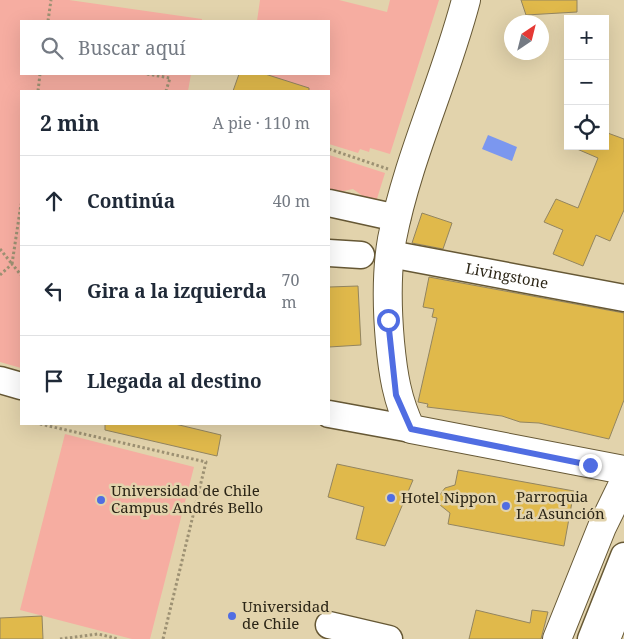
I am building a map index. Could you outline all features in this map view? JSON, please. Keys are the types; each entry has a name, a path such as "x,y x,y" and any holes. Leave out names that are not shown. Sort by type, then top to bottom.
{"main road":[{"path":"466,0 396,218 390,254 388,292 390,348 396,395 411,429 624,470"},
{"path":"557,639 602,527 624,482"},
{"path":"606,639 624,592"}],"street":[{"path":"330,202 396,218"},
{"path":"330,253 362,255"},
{"name":"Livingstone","path":"390,254 624,298"},
{"path":"0,380 20,386"},
{"path":"330,414 411,429"},
{"path":"571,639 624,497"},
{"path":"592,639 624,556"},
{"path":"329,625 389,639"}],"path":[{"path":"48,20 51,0"},
{"path":"38,90 40,75"},
{"path":"153,75 170,78 166,90"},
{"path":"330,149 409,176"},
{"path":"0,275 12,264 20,211"},
{"path":"0,249 20,275"},
{"path":"44,425 206,462 163,639"},
{"path":"60,639 98,634 119,639"}],"shaded area":[{"path":"0,0 69,0 202,19 20,20 20,75 191,75 188,90 20,90 20,368 0,362"},
{"path":"260,0 339,0 387,12 390,0 439,0 390,154 370,148 369,152 360,149 358,153 330,144 330,90 306,90 307,88 268,75 330,75 330,20 257,20"},
{"path":"330,155 385,173 375,205 353,189 330,194"},
{"path":"65,434 194,467 150,639 132,639 20,610"}],"water":[{"path":"488,135 517,147 512,161 482,149"}],"building":[{"path":"521,0 577,0 577,12 526,15"},
{"path":"239,75 268,75 309,88 309,90 233,90"},
{"path":"609,133 624,139 624,210 610,241 596,235 583,266 553,254 563,230 544,222 556,199 578,208 598,158 579,150 609,150"},
{"path":"422,213 452,223 443,249 412,243"},
{"path":"429,277 624,313 624,400 609,439 539,423 520,422 502,416 427,407 428,404 418,402 437,318 432,317 434,309 423,307"},
{"path":"358,286 361,345 330,347 330,287"},
{"path":"105,425 179,425 221,435 217,456 105,430"},
{"path":"337,464 413,480 385,546 356,539 364,507 328,497"},
{"name":"Parroquia La Asunción","path":"458,470 574,491 564,546 448,524 450,513 440,505 439,496 445,488 455,485"},
{"path":"476,610 530,623 532,610 548,612 541,639 469,639"},
{"path":"42,616 43,639 0,639 0,618"}],"place":[{"name":"Hotel Nippon","path":"391,498"},
{"name":"Universidad de Chile Campus Andrés Bello","path":"101,500"},
{"name":"Parroquia La Asunción","path":"506,506"},
{"name":"Universidad de Chile","path":"232,616"}],"route":[{"path":"388,320 396,395 411,429 590,465"}]}
